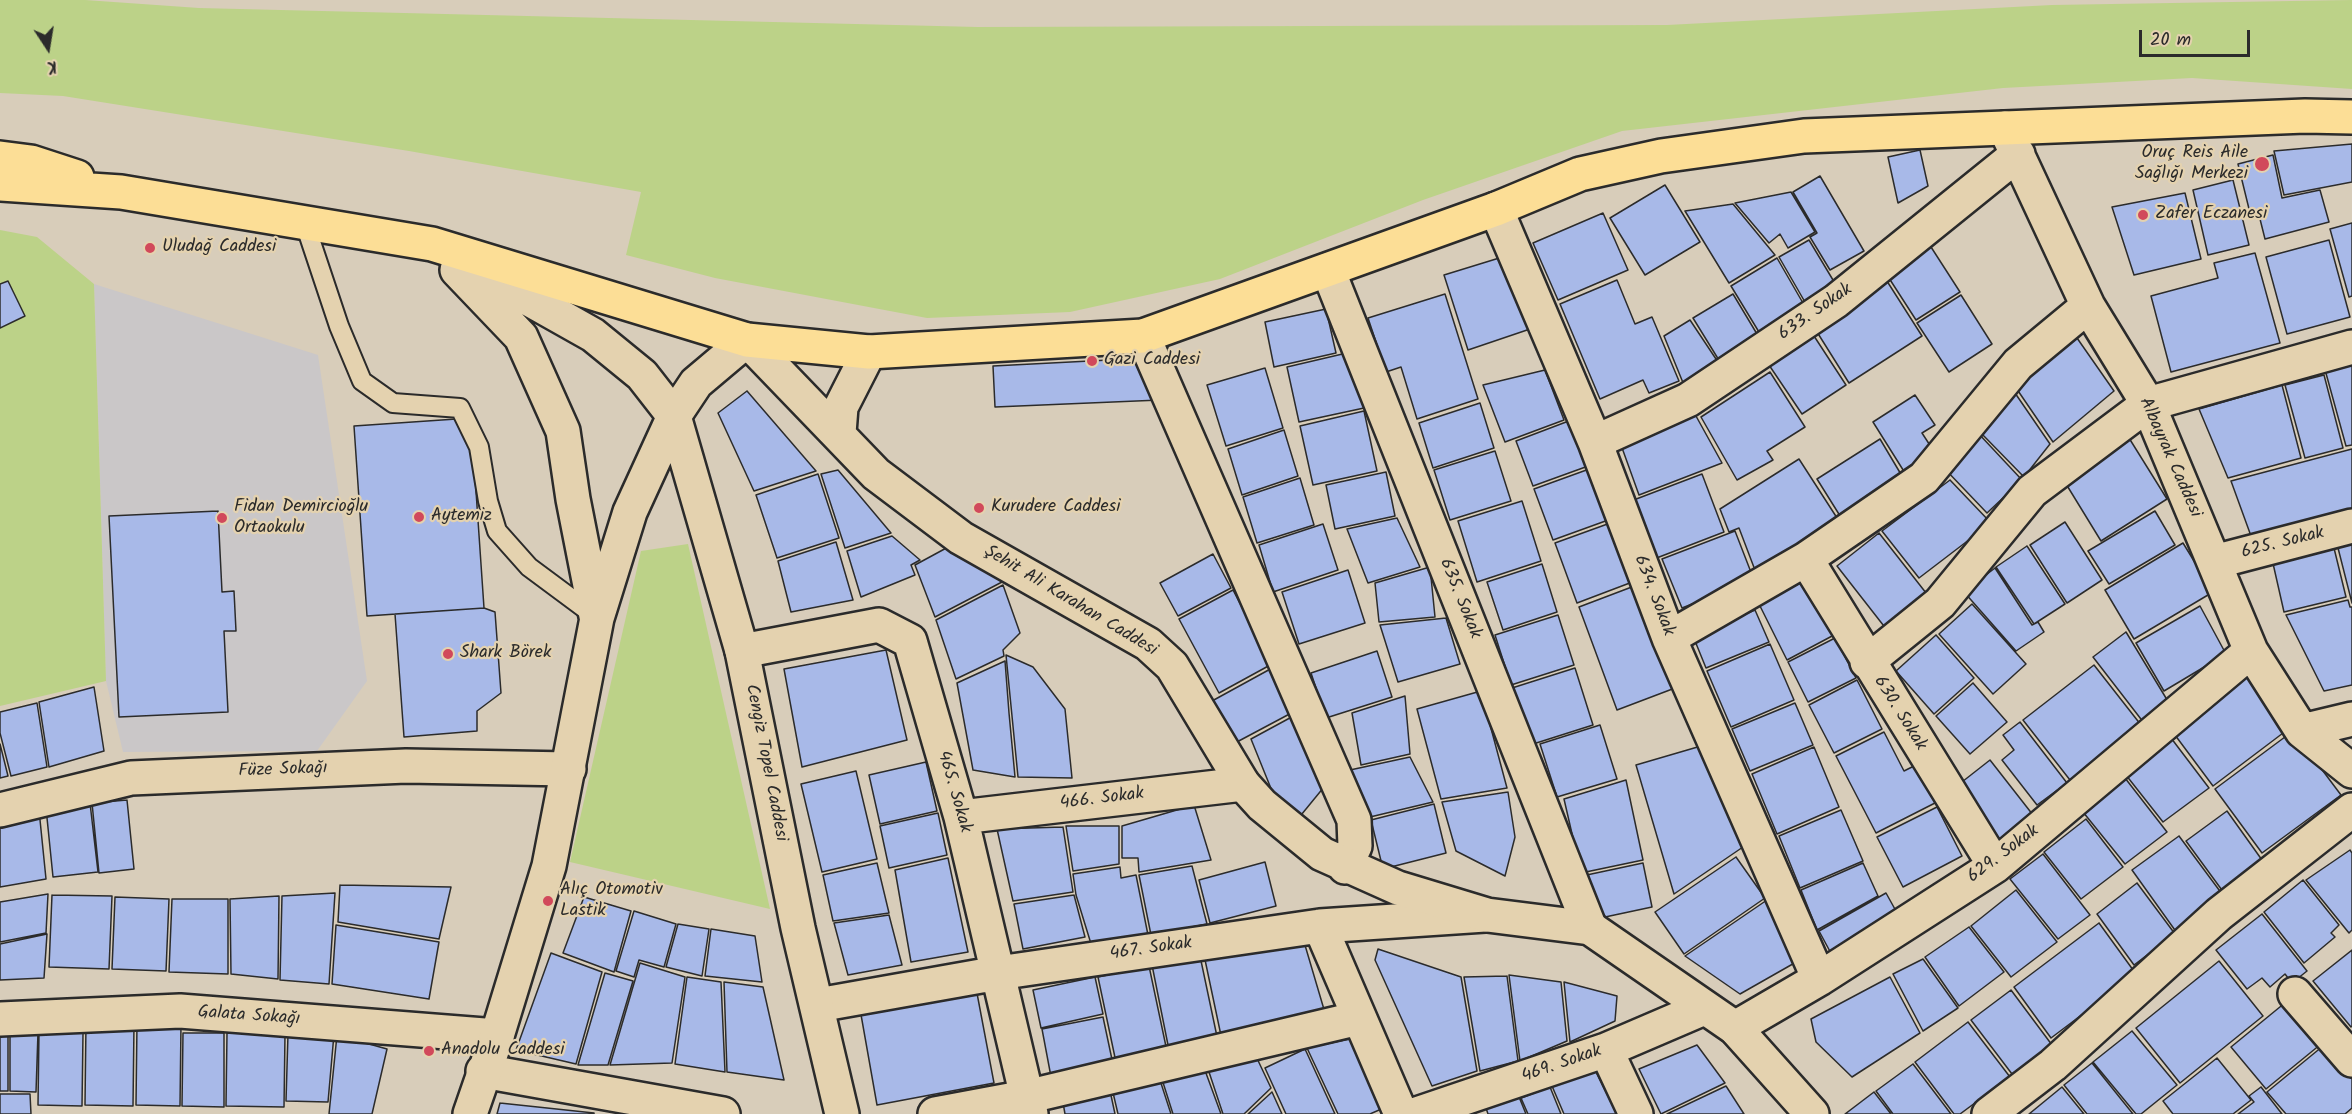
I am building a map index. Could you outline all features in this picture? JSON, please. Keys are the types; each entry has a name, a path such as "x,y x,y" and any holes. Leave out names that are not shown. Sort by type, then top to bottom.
{"main road":[{"path":"0,184 121,192 432,244 747,340 869,352 1143,336 1496,209 1580,174 1661,156 1804,136 2012,141 2305,116 2352,117"},
{"path":"0,158 31,162 121,192"}],"street":[{"name":"Albayrak Caddesi","path":"2012,141 2088,306 2148,404 2251,651 2302,731 2352,771"},
{"name":"633. Sokak","path":"1595,442 1688,400 1836,301 2012,141"},
{"name":"634. Sokak","path":"1496,209 1595,442 1669,638 1819,979"},
{"path":"432,244 593,335 642,375 674,416"},
{"path":"432,244 521,337 531,358 563,431 573,499 597,618"},
{"name":"635. Sokak","path":"1328,270 1590,928"},
{"path":"1669,638 1806,560 1924,478 2018,364 2088,306"},
{"path":"1143,336 1354,820 1355,846 1345,867"},
{"path":"470,1114 497,1036 549,866 597,618 630,512 674,416 696,382 747,340"},
{"name":"Şehit Ali Karahan Caddesi","path":"747,340 876,474 961,538 1148,644 1172,666 1243,784 1262,805 1322,854 1345,867 1398,888 1487,915 1590,928 1735,1028 1812,1114"},
{"path":"1867,662 1940,603 2032,491 2148,404 2352,347"},
{"path":"839,433 841,407 869,352"},
{"name":"Cengiz Topel Caddesi","path":"674,416 742,651 798,928 842,1114"},
{"name":"625. Sokak","path":"2214,562 2352,526"},
{"name":"630. Sokak","path":"1806,560 1995,866"},
{"name":"465. Sokak","path":"742,651 879,625 910,641 961,817 1029,1106"},
{"name":"629. Sokak","path":"1735,1028 1819,979 1995,866 2251,651"},
{"path":"2302,731 2352,719"},
{"name":"Füze Sokağı","path":"0,810 130,778 406,766 569,769"},
{"name":"466. Sokak","path":"961,817 1243,784"},
{"path":"1989,1114 2053,1065 2219,914 2352,810"},
{"name":"467. Sokak","path":"818,1005 998,973 1320,926 1487,915"},
{"path":"1320,926 1401,1114"},
{"path":"2295,994 2352,1060"},
{"name":"469. Sokak","path":"1417,1114 1606,1050 1704,1008"},
{"name":"Galata Sokağı","path":"0,1019 180,1011 497,1036"},
{"path":"935,1114 1029,1106 1359,1018"},
{"path":"1606,1050 1636,1114"},
{"path":"483,1071 723,1114"}],"lane":[{"path":"305,224 339,326 362,381 393,403 460,408 479,447 488,501 497,531 529,567 597,618"}],"shaded area":[{"name":"Fidan Demircioğlu Ortaokulu","path":"94,284 318,355 367,681 317,751 123,752 106,681"}],"green space":[{"path":"0,0 85,0 199,8 978,27 1667,25 2052,5 2352,0 2352,89 2192,78 2003,88 1622,131 1423,200 1220,279 1070,312 927,318 715,278 626,255 641,192 409,151 63,96 0,93"},
{"path":"0,230 37,237 94,284 106,681 0,706"},
{"path":"688,544 770,909 570,862 641,551"}],"building":[{"path":"2352,144 2352,182 2284,195 2274,151"},
{"path":"1920,150 1928,186 1898,203 1888,157"},
{"path":"2273,155 2282,198 2320,190 2329,222 2265,239 2258,211 2250,213 2238,164"},
{"path":"1820,176 1864,251 1830,270 1810,237 1817,233 1793,192"},
{"path":"2233,180 2249,245 2208,255 2193,190"},
{"path":"1665,185 1700,242 1645,275 1610,218"},
{"path":"1791,192 1815,232 1788,248 1780,234 1769,243 1735,203"},
{"path":"2185,193 2201,259 2134,275 2112,207"},
{"path":"1733,204 1775,255 1729,283 1685,211"},
{"path":"1603,213 1628,270 1558,300 1533,243"},
{"path":"2352,223 2352,296 2349,297 2330,229"},
{"path":"1809,240 1839,290 1809,309 1779,257"},
{"path":"2329,240 2350,317 2287,334 2266,257"},
{"path":"1931,247 1960,292 1916,320 1887,275"},
{"path":"2255,253 2280,343 2171,372 2151,296 2218,278 2214,263"},
{"path":"1509,255 1533,328 1468,350 1444,275"},
{"path":"1777,258 1807,310 1762,337 1731,286"},
{"path":"1885,278 1922,336 1849,383 1812,324"},
{"path":"1617,280 1635,324 1652,317 1679,381 1649,393 1643,380 1600,399 1560,304"},
{"path":"8,281 25,316 0,328 0,284"},
{"path":"1445,294 1478,399 1417,419 1401,367 1386,372 1368,318"},
{"path":"1733,294 1760,339 1725,370 1693,318"},
{"path":"1961,295 1992,344 1949,372 1917,323"},
{"path":"1326,309 1336,353 1274,367 1265,322"},
{"path":"1690,320 1724,371 1688,395 1664,336"},
{"path":"1814,336 1846,385 1802,414 1769,365"},
{"path":"2077,338 2114,391 2053,442 2012,382"},
{"path":"1351,352 1364,408 1299,422 1287,367"},
{"path":"1148,358 1160,400 995,407 993,366"},
{"path":"2352,359 2352,445 2346,446 2324,366"},
{"path":"1265,368 1283,428 1226,446 1207,385"},
{"path":"1545,370 1564,420 1505,442 1483,385"},
{"path":"1770,372 1805,427 1767,451 1773,460 1737,480 1701,417"},
{"path":"2324,375 2343,448 2305,458 2285,385"},
{"path":"2282,385 2301,458 2228,478 2199,409"},
{"path":"747,391 816,471 754,491 718,413"},
{"path":"2015,393 2050,444 2024,477 1980,432"},
{"path":"1915,395 1935,425 1922,433 1935,453 1905,473 1873,422"},
{"path":"1480,403 1494,448 1433,468 1419,423"},
{"path":"1691,407 1722,463 1639,495 1621,445"},
{"path":"1364,411 1377,471 1313,485 1300,426"},
{"path":"471,418 484,608 367,616 354,426"},
{"path":"1574,419 1591,465 1533,486 1516,441"},
{"path":"1284,430 1298,476 1242,495 1228,449"},
{"path":"1978,433 2022,480 1987,513 1943,467"},
{"path":"2129,438 2167,499 2101,541 2063,479"},
{"path":"1880,439 1902,476 1842,519 1817,479"},
{"path":"2352,449 2352,512 2251,536 2231,481"},
{"path":"1495,451 1511,501 1450,520 1434,470"},
{"path":"1799,459 1839,521 1758,578 1739,528 1729,532 1720,509"},
{"path":"1592,468 1611,519 1553,540 1534,489"},
{"path":"838,470 891,533 845,548 821,474"},
{"path":"1386,472 1395,516 1335,529 1326,485"},
{"path":"818,474 839,538 777,558 756,495"},
{"path":"1702,474 1724,532 1654,559 1631,501"},
{"path":"1300,478 1314,525 1257,543 1243,497"},
{"path":"1950,480 1991,523 1919,578 1882,531"},
{"path":"1522,501 1541,561 1477,582 1458,521"},
{"path":"218,511 222,592 234,591 236,631 224,631 228,712 119,717 109,516"},
{"path":"2155,511 2175,545 2109,584 2088,551"},
{"path":"1397,518 1420,567 1368,583 1347,529"},
{"path":"1613,522 1635,581 1577,603 1555,543"},
{"path":"2065,522 2102,580 2067,603 2030,545"},
{"path":"1323,524 1338,570 1273,592 1259,545"},
{"path":"1735,531 1754,580 1682,608 1662,559"},
{"path":"1879,533 1930,598 1887,630 1837,566"},
{"path":"892,536 920,560 911,565 915,575 861,597 847,551"},
{"path":"2352,540 2352,603 2337,544"},
{"path":"836,542 853,600 791,612 778,561"},
{"path":"2183,543 2213,592 2134,639 2105,590"},
{"path":"2333,544 2346,597 2284,612 2272,559"},
{"path":"950,546 1002,582 935,617 915,565"},
{"path":"2027,546 2065,604 2034,624 1996,567"},
{"path":"1213,554 1231,588 1178,616 1160,583"},
{"path":"1542,564 1557,612 1503,630 1487,582"},
{"path":"1430,567 1435,617 1379,622 1375,583"},
{"path":"1995,568 2032,625 2038,622 2044,632 2016,651 1964,592"},
{"path":"1348,570 1365,623 1299,644 1282,592"},
{"path":"1806,580 1834,635 1787,660 1759,604"},
{"path":"1003,585 1020,633 1003,650 1004,656 956,679 936,620"},
{"path":"1637,585 1675,688 1617,710 1579,607"},
{"path":"1233,590 1272,664 1219,693 1179,619"},
{"path":"2348,600 2352,607 2352,685 2324,691 2286,615"},
{"path":"1972,604 2026,664 1993,694 1939,634"},
{"path":"2200,606 2226,654 2164,691 2136,643"},
{"name":"Shark Börek","path":"484,608 495,612 501,693 477,711 477,731 404,737 395,614"},
{"path":"1755,610 1769,642 1706,668 1693,636"},
{"path":"1558,615 1574,665 1511,685 1495,635"},
{"path":"1446,618 1460,664 1398,682 1380,625"},
{"path":"2126,632 2169,703 2144,723 2093,657"},
{"path":"1936,635 1974,678 1934,714 1896,671"},
{"path":"1835,638 1856,678 1808,702 1788,662"},
{"path":"1770,644 1794,700 1731,727 1707,671"},
{"path":"886,650 907,740 802,767 784,669"},
{"path":"1377,651 1392,697 1326,718 1311,673"},
{"path":"1006,655 1033,667 1065,709 1072,778 1018,777"},
{"path":"1005,661 1015,777 973,770 957,683"},
{"path":"2094,665 2141,725 2070,780 2023,720"},
{"path":"1274,667 1297,710 1235,743 1212,701"},
{"path":"1575,668 1593,725 1530,745 1512,688"},
{"path":"2250,672 2291,727 2213,786 2172,731"},
{"path":"1857,680 1882,729 1834,753 1809,705"},
{"path":"1973,683 2007,722 1970,754 1936,716"},
{"path":"94,687 104,751 49,767 39,702"},
{"path":"1481,691 1507,788 1441,799 1417,709"},
{"path":"1405,696 1410,754 1361,765 1352,713"},
{"path":"37,703 47,767 11,776 0,733 0,712"},
{"path":"1795,703 1813,745 1750,771 1732,729"},
{"path":"1299,713 1324,787 1297,820 1272,791 1251,739"},
{"path":"2020,722 2067,783 2037,805 2002,760 2014,750 2003,735"},
{"path":"1600,725 1617,779 1557,797 1540,744"},
{"path":"2293,731 2341,795 2262,853 2215,789"},
{"path":"1884,732 1904,771 1916,765 1935,803 1876,833 1836,756"},
{"path":"2168,734 2209,788 2163,822 2122,770"},
{"path":"0,744 8,776 0,778"},
{"path":"1701,746 1743,847 1674,894 1636,765"},
{"path":"1814,747 1839,807 1777,834 1752,774"},
{"path":"1410,757 1433,802 1370,817 1350,770"},
{"path":"1990,760 2033,815 1997,844 1953,789"},
{"path":"926,762 937,811 880,824 869,775"},
{"path":"856,771 877,859 822,872 801,784"},
{"path":"2125,778 2167,832 2125,864 2083,812"},
{"path":"1626,780 1643,860 1581,873 1564,799"},
{"path":"1508,792 1515,837 1505,876 1456,851 1442,802"},
{"path":"127,800 134,869 99,873 92,803"},
{"path":"90,803 98,872 53,877 46,808"},
{"path":"1434,804 1446,853 1383,869 1371,820"},
{"path":"1194,805 1211,860 1139,872 1138,858 1122,858 1122,826"},
{"path":"1937,807 1962,856 1903,887 1877,837"},
{"path":"39,810 46,879 0,887 0,821"},
{"path":"1841,810 1863,861 1800,888 1779,836"},
{"path":"2227,811 2267,867 2227,897 2186,841"},
{"path":"938,813 947,855 889,868 880,826"},
{"path":"2086,819 2123,867 2081,899 2044,852"},
{"path":"1066,826 1119,826 1119,864 1073,871"},
{"path":"1063,827 1073,892 1013,901 997,829"},
{"path":"2179,836 2225,898 2177,933 2132,870"},
{"path":"2350,850 2352,853 2352,930 2349,933 2306,880"},
{"path":"2043,854 2090,915 2058,939 2010,879"},
{"path":"1736,857 1765,898 1684,954 1655,912"},
{"path":"948,858 968,952 911,962 895,870"},
{"path":"1265,862 1276,906 1210,923 1199,880"},
{"path":"877,863 889,913 833,921 823,875"},
{"path":"1643,863 1652,907 1591,920 1582,876"},
{"path":"1863,863 1878,896 1817,930 1801,890"},
{"path":"1192,866 1207,924 1151,935 1139,875"},
{"path":"1120,867 1121,878 1136,875 1148,935 1092,947 1076,895 1073,874"},
{"path":"2303,880 2339,925 2331,933 2335,937 2304,963 2264,912"},
{"path":"2137,883 2175,934 2134,965 2097,914"},
{"path":"340,885 451,887 439,939 338,922"},
{"path":"2016,890 2057,942 2011,977 1971,926"},
{"path":"335,893 329,984 280,980 282,896"},
{"path":"1886,893 1901,920 1833,957 1819,931"},
{"path":"48,894 46,933 0,942 0,902"},
{"path":"52,895 112,896 109,969 49,967"},
{"path":"1074,895 1085,937 1023,949 1014,904"},
{"path":"279,896 278,979 231,974 230,899"},
{"path":"115,897 169,899 166,971 112,969"},
{"path":"584,897 631,911 614,972 563,953"},
{"path":"172,899 228,899 228,974 169,972"},
{"path":"1767,900 1798,961 1740,994 1685,956"},
{"path":"634,911 676,924 664,967 639,960 634,977 616,971"},
{"path":"2262,914 2307,971 2292,983 2285,974 2270,987 2262,978 2247,989 2216,950"},
{"path":"889,915 902,965 848,975 834,923"},
{"path":"2099,923 2136,974 2051,1038 2014,987"},
{"path":"678,924 709,929 702,976 666,967"},
{"path":"336,925 439,942 429,999 332,984"},
{"path":"1969,927 2004,972 1959,1006 1925,957"},
{"path":"711,929 755,936 762,982 705,976"},
{"path":"47,934 44,978 0,980 0,944"},
{"path":"1302,935 1328,1023 1223,1045 1204,955"},
{"path":"1378,949 1461,977 1477,1071 1432,1086 1375,960"},
{"path":"2352,950 2352,1026 2351,1027 2313,981"},
{"path":"551,953 602,972 576,1064 516,1050"},
{"path":"1200,956 1219,1046 1170,1055 1152,965"},
{"path":"1923,959 1958,1008 1923,1031 1893,974"},
{"path":"2219,961 2263,1016 2180,1083 2136,1028"},
{"path":"640,963 685,977 672,1063 610,1065"},
{"path":"1149,966 1168,1056 1117,1067 1098,977"},
{"path":"605,973 633,981 608,1065 578,1065"},
{"path":"1509,975 1561,982 1567,1041 1520,1061"},
{"path":"1507,976 1518,1061 1480,1071 1464,977"},
{"path":"687,977 721,982 725,1072 675,1064"},
{"path":"1095,977 1103,1014 1041,1028 1033,990"},
{"path":"1890,977 1920,1033 1852,1077 1816,1042 1811,1019"},
{"path":"724,982 763,987 784,1080 727,1072"},
{"path":"1564,982 1617,996 1615,1021 1570,1042"},
{"path":"976,988 994,1083 877,1105 860,1009"},
{"path":"2011,990 2052,1045 2012,1074 1971,1020"},
{"path":"2286,1002 2321,1044 2266,1089 2231,1047"},
{"path":"1103,1017 1114,1069 1052,1082 1042,1029"},
{"path":"1968,1022 2010,1077 1960,1114 1954,1114 1915,1062"},
{"path":"86,1023 134,1024 133,1106 85,1105"},
{"path":"137,1023 181,1024 180,1106 136,1105"},
{"path":"2132,1031 2177,1085 2141,1114 2136,1114 2093,1062"},
{"path":"8,1032 8,1091 0,1091 0,1033"},
{"path":"10,1032 38,1032 36,1092 10,1091"},
{"path":"39,1032 83,1033 82,1106 38,1105"},
{"path":"183,1033 224,1033 224,1107 182,1106"},
{"path":"227,1033 285,1034 284,1107 226,1106"},
{"path":"288,1034 334,1034 328,1102 286,1101"},
{"path":"337,1035 387,1049 372,1114 329,1114"},
{"path":"1354,1038 1386,1107 1370,1114 1338,1114 1307,1048"},
{"path":"1697,1045 1725,1083 1661,1114 1639,1069"},
{"path":"2323,1046 2352,1079 2352,1108 2345,1114 2286,1114 2267,1092"},
{"path":"1305,1049 1335,1114 1286,1114 1265,1068"},
{"path":"1254,1052 1271,1088 1244,1114 1223,1114 1206,1063"},
{"path":"2217,1058 2251,1100 2233,1114 2173,1114 2163,1101"},
{"path":"2092,1063 2133,1114 2087,1114 2064,1085"},
{"path":"1913,1064 1951,1114 1893,1114 1876,1091"},
{"path":"1203,1065 1221,1114 1173,1114 1160,1073"},
{"path":"1595,1070 1617,1114 1564,1114 1552,1086"},
{"path":"1158,1074 1171,1114 1118,1114 1111,1084"},
{"path":"1109,1086 1115,1114 1065,1114 1062,1097"},
{"path":"1726,1086 1744,1114 1667,1114"},
{"path":"1550,1087 1561,1114 1528,1114 1521,1098"},
{"path":"2062,1087 2084,1114 2029,1114"},
{"path":"2261,1087 2282,1114 2238,1114 2254,1102 2249,1096"},
{"path":"1272,1092 1282,1114 1248,1114"},
{"path":"1517,1092 1526,1114 1488,1114 1485,1105"},
{"path":"1874,1092 1891,1114 1845,1114"},
{"path":"0,1094 30,1094 31,1114 0,1114"},
{"path":"500,1103 594,1113 594,1114 497,1114"}],"place":[{"name":"Oruç Reis Aile Sağlığı Merkezi","path":"2262,164"},
{"name":"Zafer Eczanesi","path":"2143,215"},
{"name":"Uludağ Caddesi","path":"150,248"},
{"name":"Gazi Caddesi","path":"1092,361"},
{"name":"Kurudere Caddesi","path":"979,508"},
{"name":"Aytemiz","path":"419,517"},
{"name":"Fidan Demircioğlu Ortaokulu","path":"222,518"},
{"name":"Shark Börek","path":"448,654"},
{"name":"Alıç Otomotiv Lastik","path":"548,901"},
{"name":"Anadolu Caddesi","path":"429,1051"}]}
